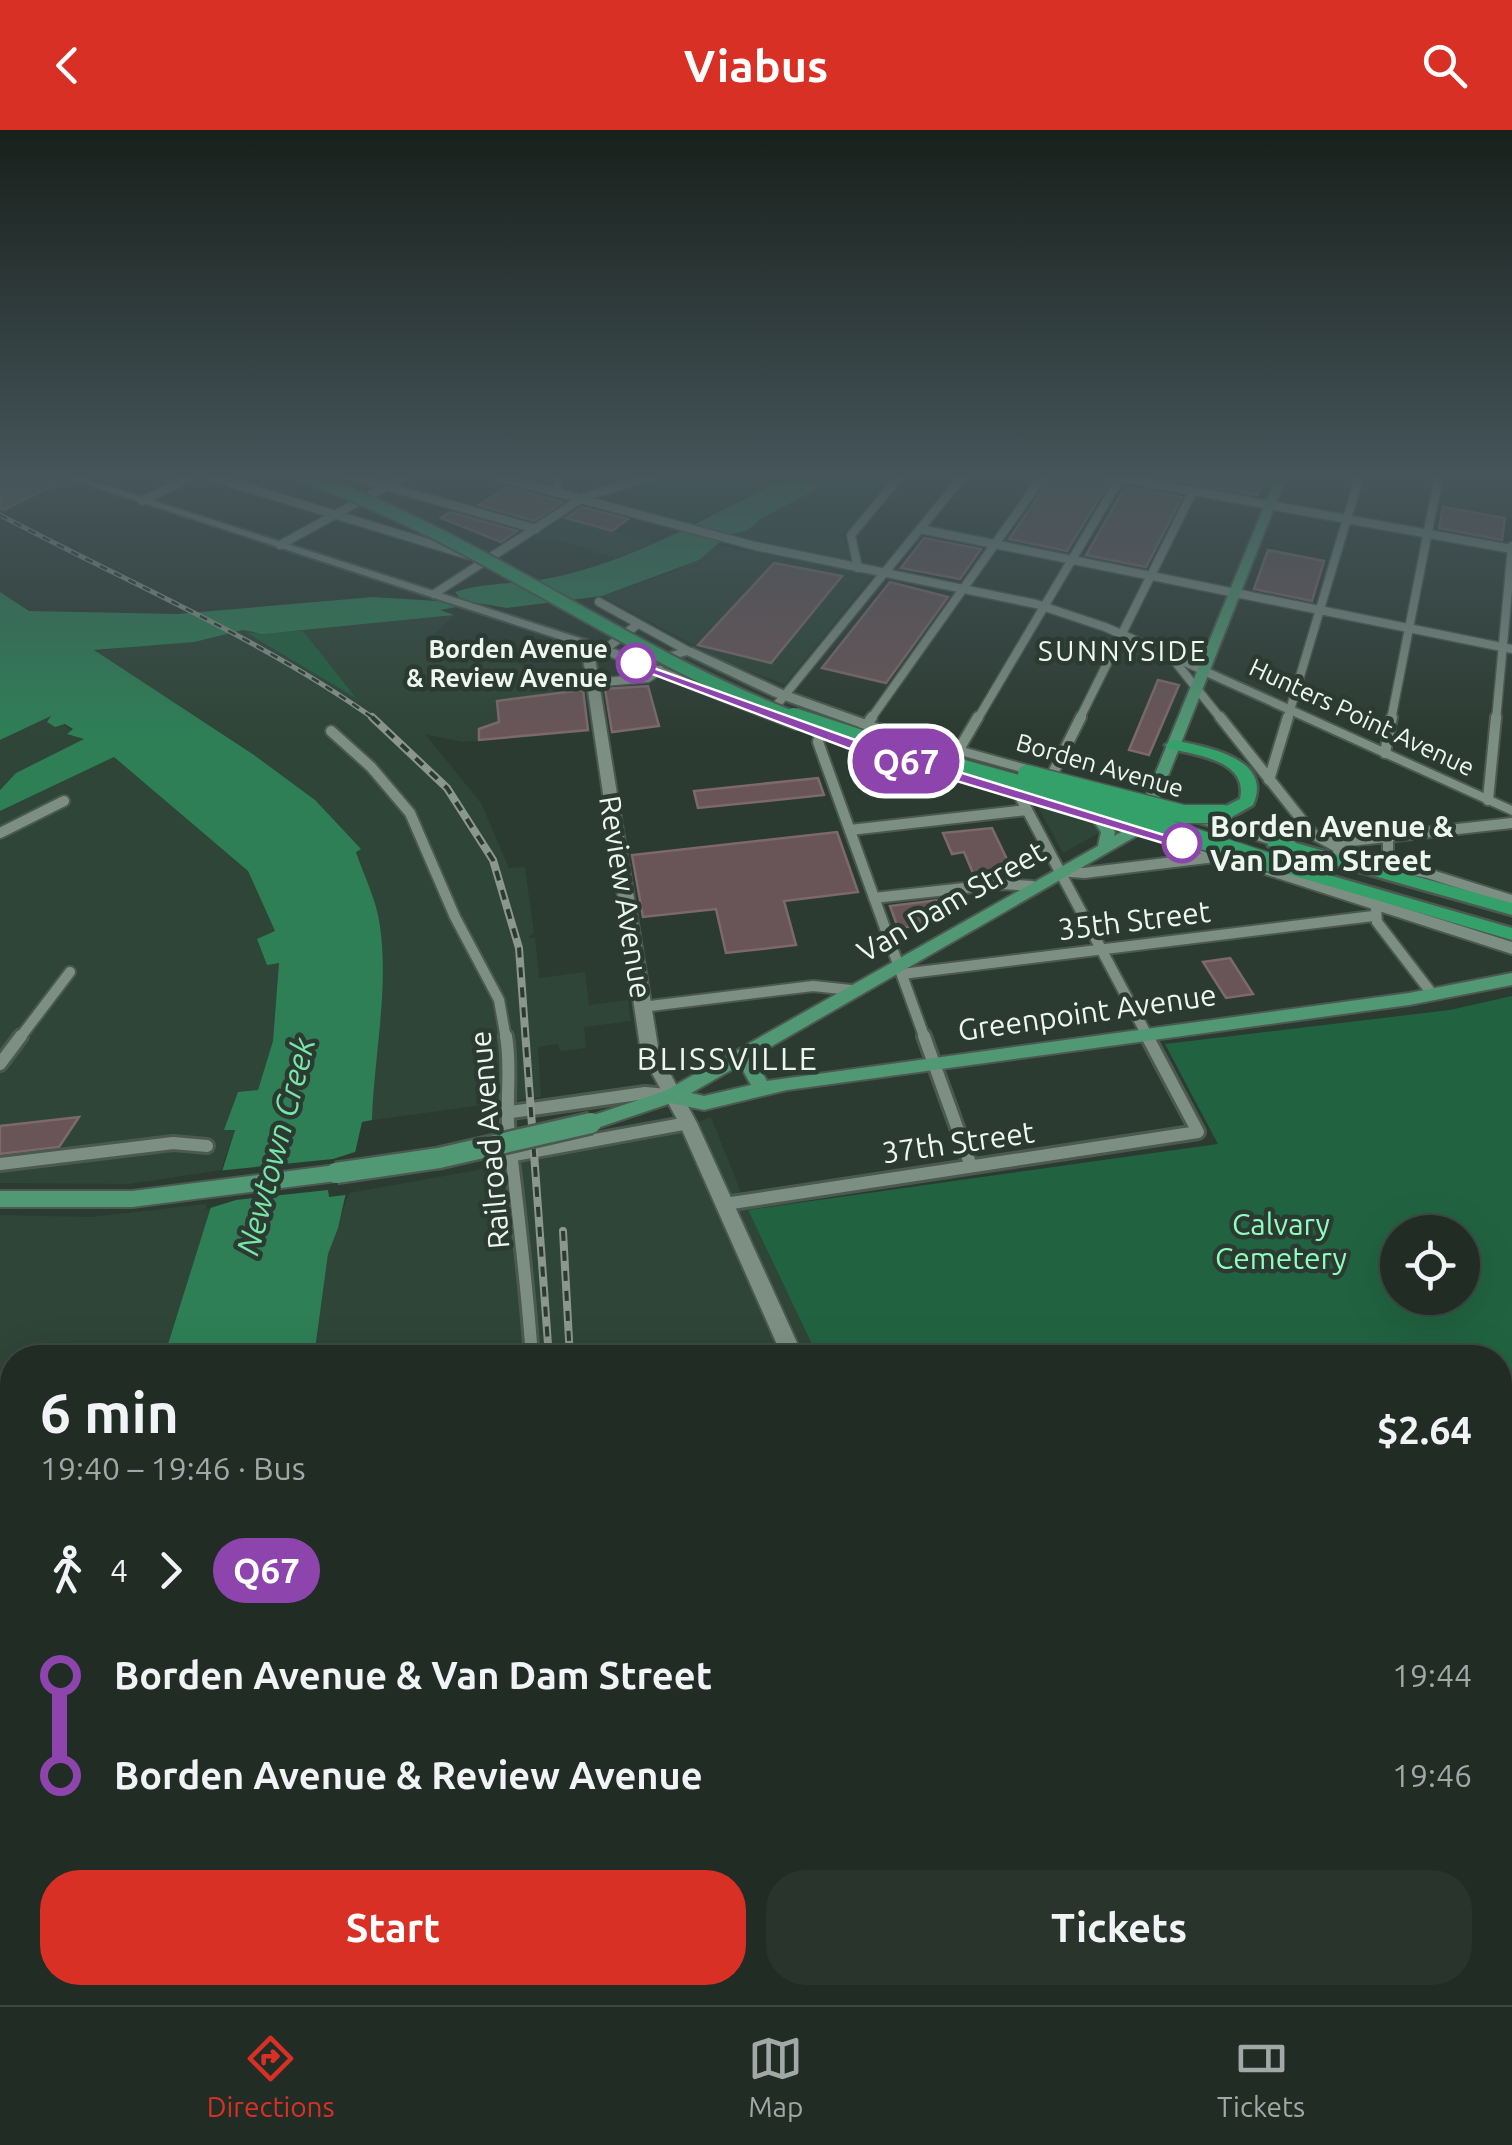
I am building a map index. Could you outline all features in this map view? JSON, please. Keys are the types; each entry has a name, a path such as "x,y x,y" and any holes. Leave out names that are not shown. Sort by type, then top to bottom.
{"highway":[{"path":"492,562 686,670 780,712 886,749 1278,854 1512,922"},
{"path":"513,562 739,684 853,728 1074,789 1278,854 1512,941"},
{"path":"982,766 1070,782 1182,814 1224,814 1247,802 1251,792 1248,776 1223,758 1174,745"},
{"path":"1278,854 1511,901"}],"main road":[{"name":"Borden Avenue","path":"334,562 690,680 820,734 1096,815 1375,910 1512,941"},
{"name":"Van Dam Street","path":"671,1096 850,990 900,968 1032,886 1136,828 1150,804 1246,562"},
{"name":"Borden Avenue","path":"604,650 651,660 684,654 867,726 1150,804 1278,854 1396,868"},
{"name":"Review Avenue","path":"604,650 589,656 650,1053 688,1123 788,1345"},
{"path":"660,670 684,654"},
{"path":"684,654 672,668 690,680"},
{"name":"Hunters Point Avenue","path":"1203,670 1512,811"},
{"path":"1096,815 1108,832 1105,847"},
{"path":"1396,868 1429,874 1511,901"},
{"name":"Greenpoint Avenue","path":"9,1200 132,1199 397,1165 591,1123 671,1096 704,1102 763,1088 1433,995 1512,978"},
{"path":"742,1053 763,1088"}],"street":[{"path":"441,597 485,562"},
{"name":"Hunters Point Avenue","path":"833,562 1043,606 1122,634 1203,670"},
{"path":"857,562 858,568"},
{"path":"770,714 893,562"},
{"path":"852,744 981,562"},
{"path":"945,772 1069,562"},
{"path":"1084,562 1507,648"},
{"path":"1041,798 1158,562"},
{"path":"1269,780 1334,562"},
{"path":"1385,753 1423,562"},
{"path":"1488,800 1507,648 1511,562"},
{"name":"Borden Avenue","path":"599,602 684,654"},
{"path":"604,650 638,624"},
{"path":"1171,656 1310,831 1334,848 1396,868"},
{"path":"593,683 648,678 660,670"},
{"name":"Railroad Avenue","path":"330,732 392,788 426,841 455,917 500,1000 511,1067 508,1131 514,1155 531,1345"},
{"path":"820,734 818,742 972,1166"},
{"path":"1017,791 1148,1034"},
{"path":"0,833 64,801"},
{"path":"850,830 1027,810"},
{"path":"1310,831 1340,841 1512,823"},
{"path":"1388,837 1385,850 1390,858 1429,874"},
{"path":"1059,871 1084,873 1223,856"},
{"path":"874,898 1001,884 1032,886"},
{"path":"1375,910 1433,995"},
{"name":"35th Street","path":"900,968 1102,950 1375,910"},
{"path":"1,1061 70,972"},
{"path":"642,1007 813,986 850,990"},
{"name":"37th Street","path":"725,1204 1198,1132 1148,1034"},
{"name":"Greenpoint Avenue","path":"511,1112 645,1093 671,1096"},
{"path":"514,1155 688,1123"},
{"path":"0,1164 173,1142 207,1146"}],"shaded area":[{"path":"690,562 808,562 873,575 785,684 729,664 602,596"},
{"path":"454,615 434,634 565,680 581,678 588,730 462,742 425,734 481,803 509,868 525,867 534,933 528,938 535,938 539,978 585,972 589,1005 628,1000 631,1021 584,1027 586,1048 560,1051 558,1044 538,1047 541,1097 372,1120 374,1054 381,1015 380,923 356,851 315,800 254,755 94,652 243,630 263,634"},
{"path":"51,716 85,739 16,773 0,790 0,740"},
{"path":"114,757 248,871 275,931 279,962 273,1041 258,1091 225,1130 235,1129 221,1170 129,1184 0,1183 0,811"},
{"path":"1036,803 1090,819 1099,833 1063,853"},
{"path":"711,1117 748,1210 812,1345 316,1345 328,1254 349,1193 658,1138"},
{"path":"206,1204 206,1209 213,1208 168,1345 0,1345 0,1215 91,1217"}],"green space":[{"path":"303,631 356,698 247,633"},
{"name":"Calvary Cemetery","path":"1512,996 1512,1345 812,1345 748,1210 1218,1144 1165,1044 1450,1010"}],"water":[{"name":"Newtown Creek","path":"606,562 692,562 602,596 507,608 478,603 440,610 454,615 263,634 243,630 194,642 94,650 315,800 361,849 356,852 380,926 382,999 372,1120 362,1122 338,1228 328,1254 316,1345 168,1345 235,1130 224,1130 238,1092 258,1090 273,1041 279,963 267,965 257,939 275,931 248,871 114,757 0,811 0,790 16,773 84,739 67,734 73,729 65,724 55,727 47,722 51,716 0,740 0,592 29,611 177,614 373,597 437,601 459,597 455,592 467,589"}],"pier":[{"path":"361,1150 352,1190 345,1195 329,1197 328,1190 236,1200 207,1209 216,1171 333,1159"}],"building":[{"path":"905,562 972,562 960,579 901,568"},
{"path":"1264,562 1324,562 1312,601 1254,589"},
{"path":"774,563 842,576 771,663 698,645"},
{"path":"890,582 948,597 886,683 822,668"},
{"path":"1158,680 1179,685 1149,755 1129,750"},
{"path":"648,686 659,726 612,732 605,689"},
{"path":"583,690 588,730 479,740 479,729 499,722 497,701"},
{"path":"818,778 824,795 698,808 694,791"},
{"path":"992,828 1014,874 975,878 964,852 952,854 943,833"},
{"path":"837,832 858,892 784,901 796,945 726,953 716,909 643,917 632,855"},
{"path":"938,900 943,913 924,925 898,928 890,906"},
{"path":"1230,958 1253,994 1226,998 1203,962"},
{"path":"79,1117 59,1147 0,1154 0,1126"}],"railway":[{"path":"94,562 286,662 373,718"},
{"path":"373,718 447,788 493,860 519,948 548,1345"},
{"path":"563,1231 569,1345"}],"bus line":[{"name":"Q67","path":"636,663 701,684 820,734 1182,843"}],"place":[{"name":"Borden Avenue & Review Avenue","path":"636,663"},
{"name":"Borden Avenue & Van Dam Street","path":"1182,843"}],"district":[{"name":"SUNNYSIDE","path":"1123,650"},
{"name":"BLISSVILLE","path":"728,1058"}]}
